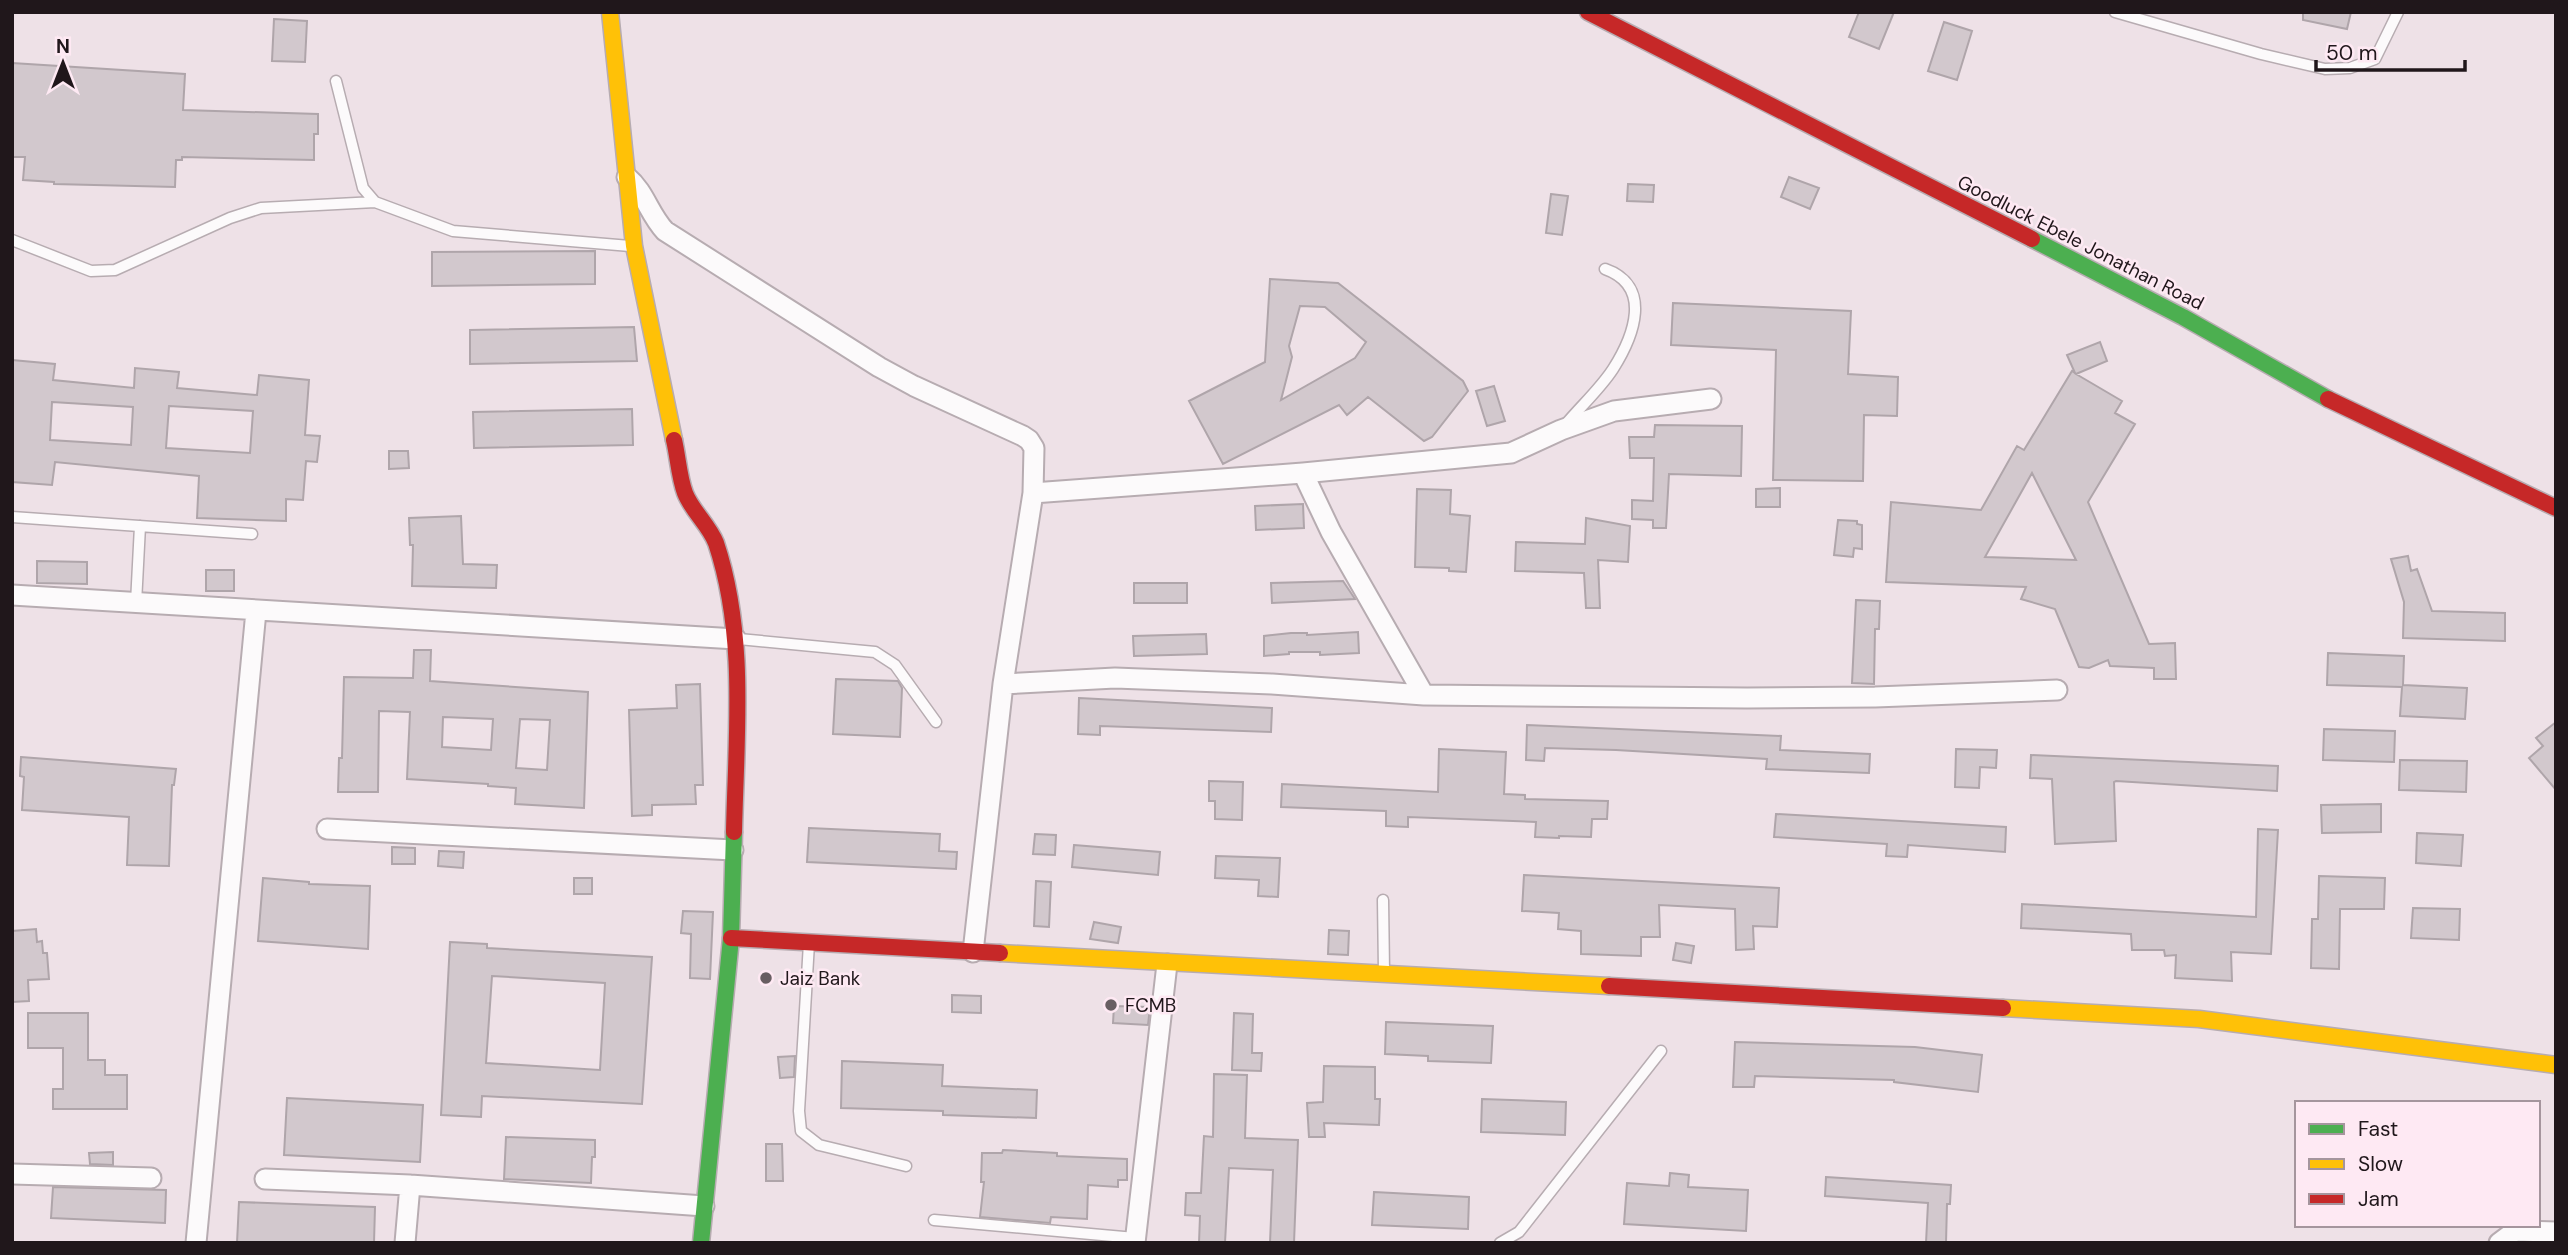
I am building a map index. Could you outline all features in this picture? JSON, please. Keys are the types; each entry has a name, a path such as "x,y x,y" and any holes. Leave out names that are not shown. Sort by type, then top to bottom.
{"street":[{"path":"610,12 634,246 685,493 715,541 730,600 736,639 738,668 731,938 701,1243"},
{"name":"Goodluck Ebele Jonathan Road","path":"1588,12 2183,317 2321,395 2556,508"},
{"path":"626,176 637,185 650,212 665,231 879,367 1029,440 1035,456 1033,493 1003,684 973,952"},
{"path":"1033,493 1303,473 1511,453 1614,411 1711,399"},
{"path":"1303,473 1331,532 1424,695"},
{"path":"12,596 736,639"},
{"path":"196,1243 256,611"},
{"path":"1003,684 1115,678 1272,684 1424,695 1849,697 2057,690"},
{"path":"327,829 733,850"},
{"path":"731,938 2199,1019 2556,1065"},
{"path":"1135,1240 1167,964"},
{"path":"12,1174 151,1178"},
{"path":"265,1179 410,1185 704,1206"},
{"path":"405,1243 410,1185"},
{"path":"2499,1243 2515,1231 2556,1232"}],"lane":[{"path":"2115,12 2325,69 2350,68 2375,59 2398,12"},
{"path":"336,81 363,188 375,202"},
{"path":"12,240 91,271 116,270 230,218 261,208 375,202 453,231 634,246"},
{"path":"1562,430 1612,370 1631,332 1635,298 1627,281 1605,269"},
{"path":"12,517 252,534"},
{"path":"136,603 140,526"},
{"path":"736,639 875,653 895,665 936,722"},
{"path":"1382,900 1384,975"},
{"path":"809,943 799,1111 801,1131 819,1144 906,1166"},
{"path":"1500,1243 1519,1232 1661,1051"},
{"path":"934,1220 1135,1240"}],"building":[{"path":"1859,12 1894,12 1879,49 1849,37"},
{"path":"2303,12 2351,12 2347,29 2303,20"},
{"path":"274,19 307,21 305,62 272,61"},
{"path":"1944,22 1972,31 1957,80 1928,71"},
{"path":"12,63 185,74 183,110 318,114 318,134 314,134 314,160 182,157 182,160 176,160 175,187 54,184 23,180 25,157 12,157"},
{"path":"1789,177 1819,188 1810,209 1781,197"},
{"path":"1628,184 1654,185 1653,202 1627,201"},
{"path":"1551,194 1568,196 1562,235 1546,233"},
{"path":"595,251 595,284 432,286 432,252"},
{"path":"1270,279 1338,283 1463,381 1468,391 1432,437 1424,441 1368,397 1347,415 1339,405 1223,464 1189,401 1265,362","holes":["1300,306 1325,307 1366,342 1355,358 1281,400 1292,357 1289,346"]},
{"path":"1673,303 1851,311 1848,374 1898,377 1897,416 1864,415 1863,481 1773,480 1776,350 1671,345"},
{"path":"634,327 637,361 470,364 470,330"},
{"path":"2100,342 2107,361 2076,374 2122,401 2115,413 2135,424 2088,502 2149,644 2175,643 2176,679 2154,679 2154,668 2110,666 2108,660 2089,668 2079,667 2055,609 2021,599 2026,587 1886,582 1891,502 1981,510 2017,446 2024,450 2072,371 2075,373 2067,355","holes":["2032,473 2076,560 1985,557"]},
{"path":"12,360 55,364 53,380 134,388 135,368 179,372 177,388 257,395 259,375 309,380 305,435 320,436 317,462 306,461 303,500 286,499 286,521 197,518 199,476 55,462 52,485 12,482","holes":["52,402 133,407 131,445 50,440","169,406 253,411 250,453 166,448"]},
{"path":"1494,386 1505,421 1487,426 1476,391"},
{"path":"632,409 633,445 474,448 473,412"},
{"path":"1655,425 1742,426 1741,476 1669,474 1666,528 1653,528 1653,520 1632,519 1632,500 1653,501 1654,458 1630,458 1629,437 1654,437"},
{"path":"389,451 408,451 409,468 389,469"},
{"path":"1780,488 1780,507 1756,507 1756,489"},
{"path":"1417,489 1451,490 1450,514 1470,516 1466,572 1449,571 1449,568 1415,567"},
{"path":"1303,504 1304,528 1256,530 1255,506"},
{"path":"461,516 463,564 497,565 496,588 412,586 413,545 410,545 409,518"},
{"path":"1586,518 1630,526 1628,562 1598,560 1600,608 1586,608 1584,573 1515,571 1516,542 1585,544"},
{"path":"1838,520 1857,521 1857,524 1862,525 1862,549 1854,548 1853,557 1834,555"},
{"path":"2408,556 2411,571 2417,569 2432,611 2505,613 2505,641 2403,638 2404,602 2391,559"},
{"path":"37,561 87,562 87,584 37,583"},
{"path":"206,570 234,570 234,591 206,591"},
{"path":"1343,581 1355,599 1272,603 1271,583"},
{"path":"1134,583 1187,583 1187,603 1134,603"},
{"path":"1856,600 1880,601 1879,629 1875,629 1874,684 1852,683"},
{"path":"1358,632 1359,653 1320,655 1320,652 1289,652 1264,656 1264,636"},
{"path":"1206,634 1207,654 1134,656 1133,636"},
{"path":"414,650 431,650 430,681 588,692 584,808 515,804 516,788 407,779 410,712 379,711 378,792 338,792 339,758 342,758 344,677 413,678","holes":["443,717 493,719 491,750 442,747","520,719 550,720 547,770 516,768"]},
{"path":"2328,653 2404,656 2403,685 2467,688 2465,719 2400,716 2402,687 2327,685"},
{"path":"836,679 898,681 902,688 900,737 833,734"},
{"path":"700,684 703,785 695,785 696,804 652,805 652,815 632,816 629,710 677,708 676,685"},
{"path":"1079,698 1272,708 1271,732 1100,726 1100,735 1078,734"},
{"path":"2556,722 2556,790 2529,758 2543,746 2536,738"},
{"path":"1527,725 1781,736 1780,750 1870,754 1869,773 1766,769 1767,759 1616,750 1545,748 1544,761 1526,760"},
{"path":"2324,729 2395,731 2394,762 2323,760"},
{"path":"1439,749 1506,752 1504,794 1525,795 1525,799 1608,801 1607,819 1592,819 1591,837 1559,838 1535,837 1536,822 1408,817 1408,827 1386,826 1386,811 1281,807 1282,784 1438,792"},
{"path":"1956,749 1997,750 1996,768 1980,767 1979,788 1955,787"},
{"path":"2031,755 2278,766 2277,791 2116,781 2116,841 2055,844 2052,779 2030,778"},
{"path":"21,757 176,769 172,785 169,866 127,865 129,817 22,810 24,777 20,776"},
{"path":"2400,760 2467,761 2466,792 2399,790"},
{"path":"1209,781 1243,782 1242,820 1215,819 1215,801 1209,801"},
{"path":"2381,804 2381,832 2322,833 2321,805"},
{"path":"1776,814 2006,827 2005,852 1908,845 1907,857 1886,856 1887,844 1774,837"},
{"path":"809,828 940,834 939,851 957,852 956,869 807,862"},
{"path":"2258,829 2278,830 2271,954 2231,952 2232,981 2175,978 2176,955 2165,956 2164,950 2132,950 2131,934 2021,928 2022,904 2256,917"},
{"path":"2417,833 2463,835 2461,866 2416,863"},
{"path":"1035,834 1056,835 1055,855 1033,854"},
{"path":"1074,845 1160,852 1158,875 1072,867"},
{"path":"392,847 415,848 415,864 392,864"},
{"path":"439,851 464,852 463,868 438,866"},
{"path":"1216,856 1280,858 1278,897 1258,896 1259,880 1215,878"},
{"path":"1524,875 1779,888 1777,927 1753,926 1754,949 1736,950 1735,909 1659,905 1660,937 1641,937 1641,956 1581,954 1581,931 1558,929 1559,913 1522,911"},
{"path":"2319,876 2385,878 2384,909 2340,909 2339,969 2311,968 2312,919 2318,919"},
{"path":"263,878 309,884 370,886 368,949 258,941"},
{"path":"574,878 592,878 592,894 574,894"},
{"path":"1036,881 1051,882 1049,927 1034,926"},
{"path":"2413,908 2460,909 2459,940 2411,938"},
{"path":"683,911 713,912 710,979 690,978 691,934 681,933"},
{"path":"1094,922 1121,927 1118,943 1090,939"},
{"path":"36,929 37,942 42,941 43,953 47,953 49,979 28,980 29,1001 12,1002 12,931"},
{"path":"1329,930 1349,931 1348,955 1328,954"},
{"path":"450,942 487,944 487,948 652,957 642,1104 482,1096 481,1117 441,1115","holes":["492,976 605,983 600,1070 486,1063"]},
{"path":"1676,943 1694,946 1691,963 1673,960"},
{"path":"952,995 981,996 981,1013 952,1012"},
{"path":"1114,1006 1150,1007 1148,1025 1113,1023"},
{"path":"28,1013 88,1013 88,1060 105,1060 105,1075 127,1075 127,1109 53,1109 53,1089 63,1089 63,1048 28,1048"},
{"path":"1234,1013 1253,1014 1252,1053 1262,1053 1261,1071 1232,1070"},
{"path":"1386,1022 1493,1026 1491,1063 1428,1061 1428,1056 1385,1054"},
{"path":"1735,1042 1915,1047 1982,1055 1978,1092 1894,1080 1755,1076 1754,1087 1733,1087"},
{"path":"795,1056 794,1077 780,1078 778,1057"},
{"path":"842,1061 943,1065 942,1086 1037,1090 1036,1118 943,1115 943,1111 841,1108"},
{"path":"1324,1066 1375,1067 1375,1099 1380,1099 1379,1125 1324,1123 1325,1137 1309,1137 1307,1103 1323,1102"},
{"path":"1214,1074 1247,1075 1245,1138 1298,1140 1294,1243 1270,1243 1273,1170 1229,1168 1225,1243 1199,1243 1200,1216 1185,1215 1186,1193 1201,1193 1204,1136 1213,1137"},
{"path":"287,1098 423,1105 420,1162 284,1155"},
{"path":"1482,1099 1566,1102 1565,1135 1481,1132"},
{"path":"506,1137 595,1140 591,1183 504,1179"},
{"path":"766,1144 782,1144 783,1181 766,1181"},
{"path":"1003,1150 1127,1159 1127,1180 1118,1180 1118,1187 1088,1185 1087,1219 1051,1217 1050,1223 980,1217 984,1182 981,1182 982,1153 1002,1153"},
{"path":"113,1152 113,1165 90,1164 89,1153"},
{"path":"1670,1173 1689,1175 1688,1187 1748,1190 1746,1231 1624,1224 1627,1183 1669,1186"},
{"path":"1826,1177 1951,1185 1950,1204 1947,1204 1946,1243 1926,1243 1928,1203 1825,1196"},
{"path":"53,1187 166,1190 165,1223 51,1218"},
{"path":"1374,1192 1469,1197 1468,1229 1372,1225"},
{"path":"239,1202 375,1207 374,1243 237,1243"}],"traffic: fast":[{"path":"2032,239 2183,317 2328,399"},
{"path":"701,1243 731,938 734,832"}],"traffic: slow":[{"path":"610,12 634,246 674,440"},
{"path":"1000,953 1609,986"},
{"path":"2003,1008 2199,1019 2556,1065"}],"traffic: jam":[{"path":"1588,12 2032,239"},
{"path":"2328,399 2556,508"},
{"path":"674,440 685,493 716,543 732,614 737,686 734,832"},
{"path":"731,938 1000,953"},
{"path":"1609,986 2003,1008"}],"place":[{"name":"Jaiz Bank","path":"766,978"},
{"name":"FCMB","path":"1111,1005"}]}
